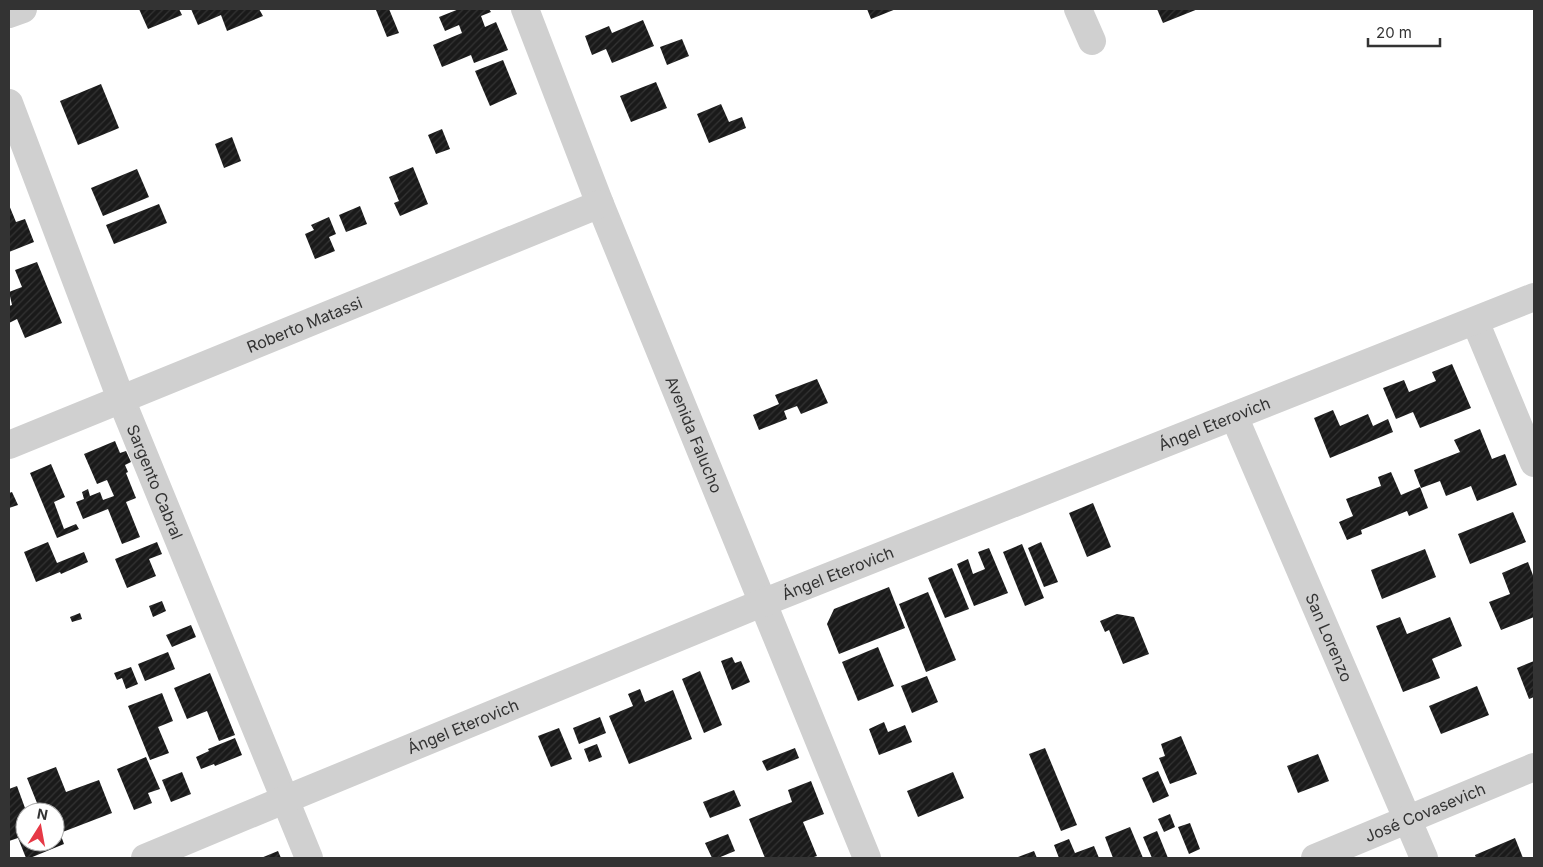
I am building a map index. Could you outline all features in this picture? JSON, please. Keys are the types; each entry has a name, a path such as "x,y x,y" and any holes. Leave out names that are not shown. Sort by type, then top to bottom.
{"street":[{"path":"9,14 23,9"},
{"name":"Avenida Falucho","path":"525,9 600,204 867,858"},
{"path":"1078,9 1092,41"},
{"name":"Sargento Cabral","path":"9,103 122,399 309,858"},
{"name":"Roberto Matassi","path":"9,445 600,204"},
{"name":"Ángel Eterovich","path":"145,858 762,604 1534,297"},
{"path":"1475,321 1534,463"},
{"name":"San Lorenzo","path":"1234,416 1424,858"},
{"name":"José Covasevich","path":"1315,858 1534,767"}],"building":[{"path":"139,9 179,9 182,15 148,29"},
{"path":"191,9 259,9 263,16 227,31 221,15 198,25"},
{"path":"389,9 399,33 387,37 376,10"},
{"path":"459,9 489,9 491,12 481,16 485,27 496,22 508,50 474,63 471,55 442,67 433,45 462,33 459,25 445,31 439,17"},
{"path":"867,9 896,9 871,19"},
{"path":"1157,9 1198,9 1163,23"},
{"path":"643,20 654,46 612,63 606,49 592,55 585,36 609,26 612,33"},
{"path":"682,39 689,56 667,65 660,47"},
{"path":"503,60 517,94 490,106 475,71"},
{"path":"656,82 667,108 631,122 620,96"},
{"path":"101,84 119,128 78,145 60,101"},
{"path":"721,104 729,122 742,117 746,128 709,143 697,114"},
{"path":"442,129 450,149 436,154 428,135"},
{"path":"232,137 241,161 224,168 215,144"},
{"path":"413,167 428,204 400,216 394,203 399,201 389,177"},
{"path":"137,169 149,197 103,216 91,188"},
{"path":"159,204 167,223 114,244 106,225"},
{"path":"9,205 16,222 25,219 34,242 9,252"},
{"path":"360,206 367,224 346,232 339,215"},
{"path":"329,217 336,234 329,237 335,251 315,259 305,234 314,230 311,225"},
{"path":"37,262 62,323 25,338 17,319 9,323 9,306 12,305 9,292 22,287 15,270"},
{"path":"1452,364 1471,408 1420,428 1413,412 1396,419 1383,388 1404,380 1409,392 1436,381 1432,372"},
{"path":"817,379 828,403 801,414 797,406 784,411 787,419 759,430 753,415 779,404 775,395"},
{"path":"1333,410 1340,426 1368,414 1373,426 1388,419 1393,432 1330,458 1314,418"},
{"path":"1480,429 1492,459 1505,454 1517,485 1477,501 1471,486 1446,496 1440,481 1421,488 1414,470 1460,452 1454,440"},
{"path":"115,441 120,453 126,451 131,462 125,465 128,472 126,473 136,498 126,502 140,537 122,544 108,509 83,519 76,502 84,499 82,492 88,489 90,496 100,492 103,500 114,496 107,480 97,484 84,454"},
{"path":"51,464 65,497 54,502 64,529 76,524 79,529 57,538 30,473"},
{"path":"1391,472 1401,495 1420,487 1428,508 1409,516 1407,511 1361,530 1362,534 1347,540 1339,522 1353,516 1346,499 1381,486 1378,477"},
{"path":"12,492 18,505 9,508 9,493"},
{"path":"1093,503 1111,547 1087,557 1069,513"},
{"path":"1513,512 1526,542 1470,564 1458,534"},
{"path":"48,542 57,563 84,552 88,562 61,574 60,572 36,582 24,552"},
{"path":"157,542 162,554 149,559 156,576 127,588 115,559"},
{"path":"1041,542 1058,582 1044,587 1028,548"},
{"path":"1022,544 1044,598 1025,606 1003,552"},
{"path":"989,548 1008,593 974,606 957,564 968,559 973,574 985,569 978,552"},
{"path":"1425,549 1436,577 1382,599 1371,570"},
{"path":"1528,562 1534,578 1534,617 1501,630 1489,602 1510,594 1502,573"},
{"path":"952,568 969,609 945,618 928,578"},
{"path":"889,587 905,628 839,654 827,624 834,609"},
{"path":"928,592 956,660 926,672 899,604"},
{"path":"162,601 166,611 153,617 149,606"},
{"path":"80,613 82,619 72,622 70,617"},
{"path":"1117,614 1134,617 1149,654 1123,664 1109,630 1105,632 1100,621"},
{"path":"1400,617 1407,634 1450,617 1462,646 1432,659 1440,678 1403,692 1376,626"},
{"path":"191,625 196,637 172,647 166,635"},
{"path":"878,647 894,686 858,701 842,662"},
{"path":"168,652 175,669 145,681 138,664"},
{"path":"732,657 735,663 741,661 750,682 732,690 721,661"},
{"path":"1534,661 1534,697 1529,699 1517,668"},
{"path":"131,667 138,684 126,689 122,678 117,680 114,673"},
{"path":"700,671 722,725 704,733 682,679"},
{"path":"210,673 235,735 219,741 207,711 187,719 174,688"},
{"path":"927,676 938,702 912,713 901,686"},
{"path":"1477,686 1489,715 1441,734 1429,706"},
{"path":"640,689 645,702 673,690 692,739 629,764 609,716 633,706 628,694"},
{"path":"162,693 173,721 158,727 169,753 150,760 128,706"},
{"path":"600,717 606,733 579,744 573,728"},
{"path":"884,722 888,732 905,725 912,742 879,755 869,729"},
{"path":"559,728 572,759 551,767 538,736"},
{"path":"1181,736 1197,774 1170,784 1159,758 1165,756 1161,744"},
{"path":"235,738 242,755 215,766 214,764 201,769 196,757 209,751 208,749"},
{"path":"597,744 602,757 589,762 584,749"},
{"path":"795,748 799,758 767,771 762,761"},
{"path":"1045,748 1077,825 1061,831 1029,754"},
{"path":"1318,754 1329,781 1298,793 1287,766"},
{"path":"146,757 160,789 148,793 152,803 134,810 117,769"},
{"path":"56,767 66,792 99,780 112,813 65,831 65,802 37,802 27,778"},
{"path":"1158,771 1169,796 1153,803 1142,778"},
{"path":"182,772 191,794 171,802 162,780"},
{"path":"953,772 964,798 918,817 907,791"},
{"path":"811,781 824,814 803,822 817,856 811,858 765,858 749,819 792,802 788,790"},
{"path":"17,786 23,802 15,802 15,839 9,841 9,789"},
{"path":"734,790 741,806 710,818 703,802"},
{"path":"1170,814 1175,827 1164,832 1158,819"},
{"path":"1190,823 1200,849 1189,854 1178,827"},
{"path":"1130,827 1143,858 1113,858 1105,837"},
{"path":"1157,831 1168,858 1152,858 1143,837"},
{"path":"728,834 735,851 718,858 712,858 705,843"},
{"path":"1515,838 1523,858 1476,858 1475,855"},
{"path":"1069,839 1075,853 1094,846 1099,858 1059,858 1054,845"},
{"path":"278,851 281,858 261,858"},
{"path":"1034,851 1037,858 1015,858"},
{"path":"24,852 45,852 30,858 26,858"}]}
